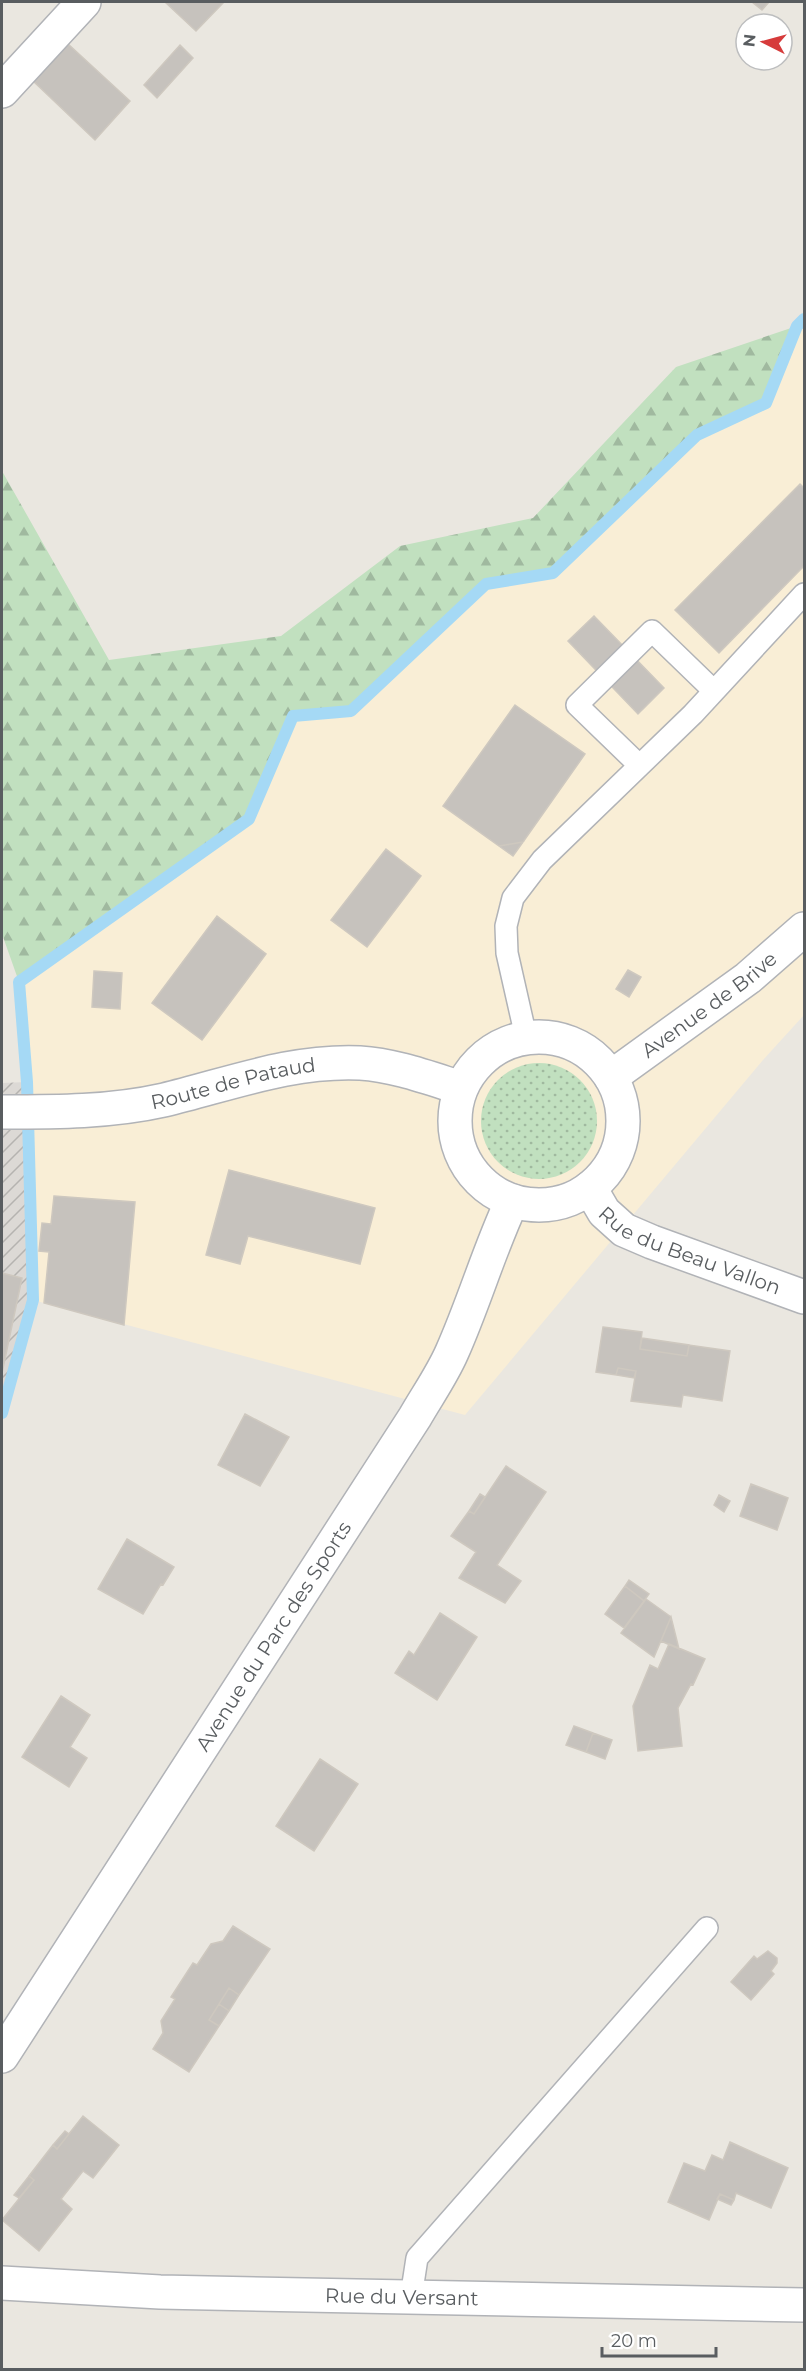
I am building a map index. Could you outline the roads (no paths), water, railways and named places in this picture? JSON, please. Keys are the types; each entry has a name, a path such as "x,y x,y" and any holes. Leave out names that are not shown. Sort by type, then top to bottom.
{"street":[{"path":"2,91 84,2"},
{"name":"Avenue de Brive","path":"611,1077 739,985 804,928"},
{"path":"526,1037 559,1039 589,1053 611,1077 620,1096 623,1116 622,1137 616,1156 605,1174 590,1188 566,1201 539,1205 512,1201 488,1188 468,1167 458,1142 456,1114 462,1088 481,1060 509,1042 526,1037"},
{"name":"Route de Pataud","path":"20,1112 78,1112 122,1108 164,1100 280,1069 312,1065 361,1063 399,1069 462,1088"},
{"name":"Rue du Beau Vallon","path":"590,1188 604,1212 624,1230 804,1297"},
{"name":"Avenue du Parc des Sports","path":"2,2056 415,1417 451,1354 481,1281 500,1225 512,1201"},
{"name":"Rue du Versant","path":"2,2283 160,2292 804,2305"}],"lane":[{"path":"526,1037 507,953 506,926 513,898 542,860 714,691 804,594"},
{"path":"639,765 577,705 652,631 714,691"},
{"path":"411,2297 417,2258 707,1928"}],"waterway":[{"path":"2,1413 33,1300 27,1082 19,982 249,819 293,716 351,711 486,584 553,573 697,435 766,403 797,326 804,319"}]}
